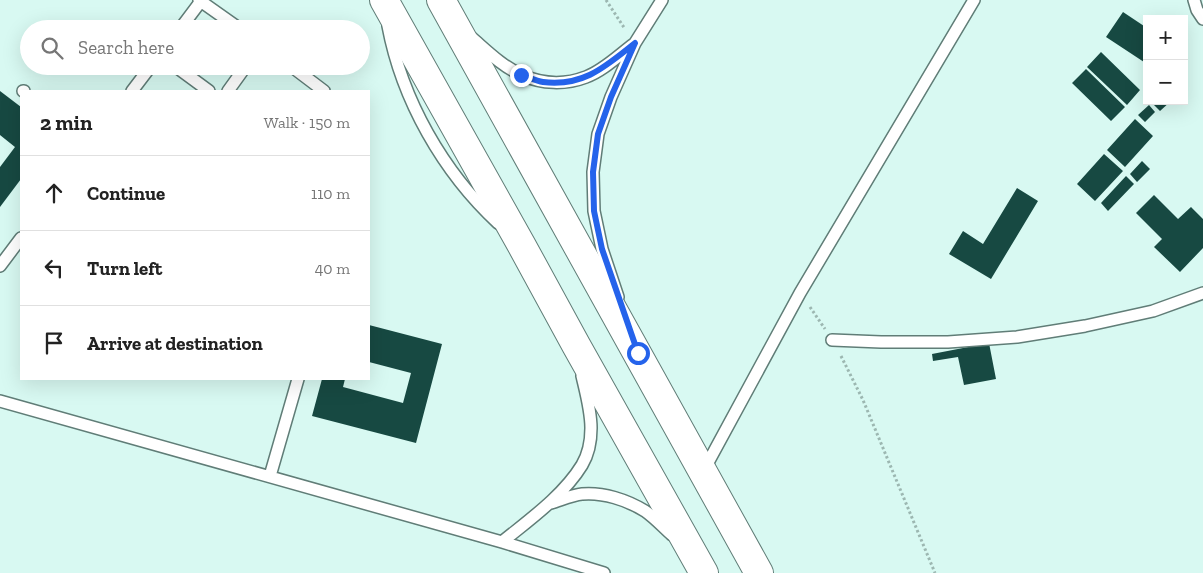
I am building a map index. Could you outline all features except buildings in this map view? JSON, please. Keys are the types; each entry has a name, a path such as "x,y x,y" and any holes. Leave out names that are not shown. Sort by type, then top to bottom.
{"street":[{"path":"384,0 698,562"},
{"path":"448,11 759,573"}],"lane":[{"path":"638,353 602,249 594,211 593,172 598,134 611,97 635,43 662,0"},
{"path":"703,471 800,293 974,0"},
{"path":"1194,0 1197,10 1203,19"},
{"path":"186,20 200,1 227,20"},
{"path":"448,11 502,63 521,75 542,82 565,83 587,77 635,43"},
{"path":"133,90 144,75"},
{"path":"187,75 208,90"},
{"path":"229,90 240,75"},
{"path":"303,75 323,90"},
{"path":"2,258 20,239"},
{"path":"832,340 948,342 1017,337 1085,326 1152,311 1203,293"},
{"path":"502,542 550,503 582,465 588,451 591,429 590,407 576,345"},
{"path":"270,476 298,380"},
{"path":"0,401 502,542 604,573"},
{"path":"550,503 581,494 599,494 629,502 646,512 698,562"}],"path":[{"path":"606,0 635,43"},
{"path":"800,293 832,340 863,400 934,573"}],"route":[{"path":"521,75 542,82 565,83 587,77 635,43 611,97 598,134 593,172 594,211 602,249 638,353"}]}
